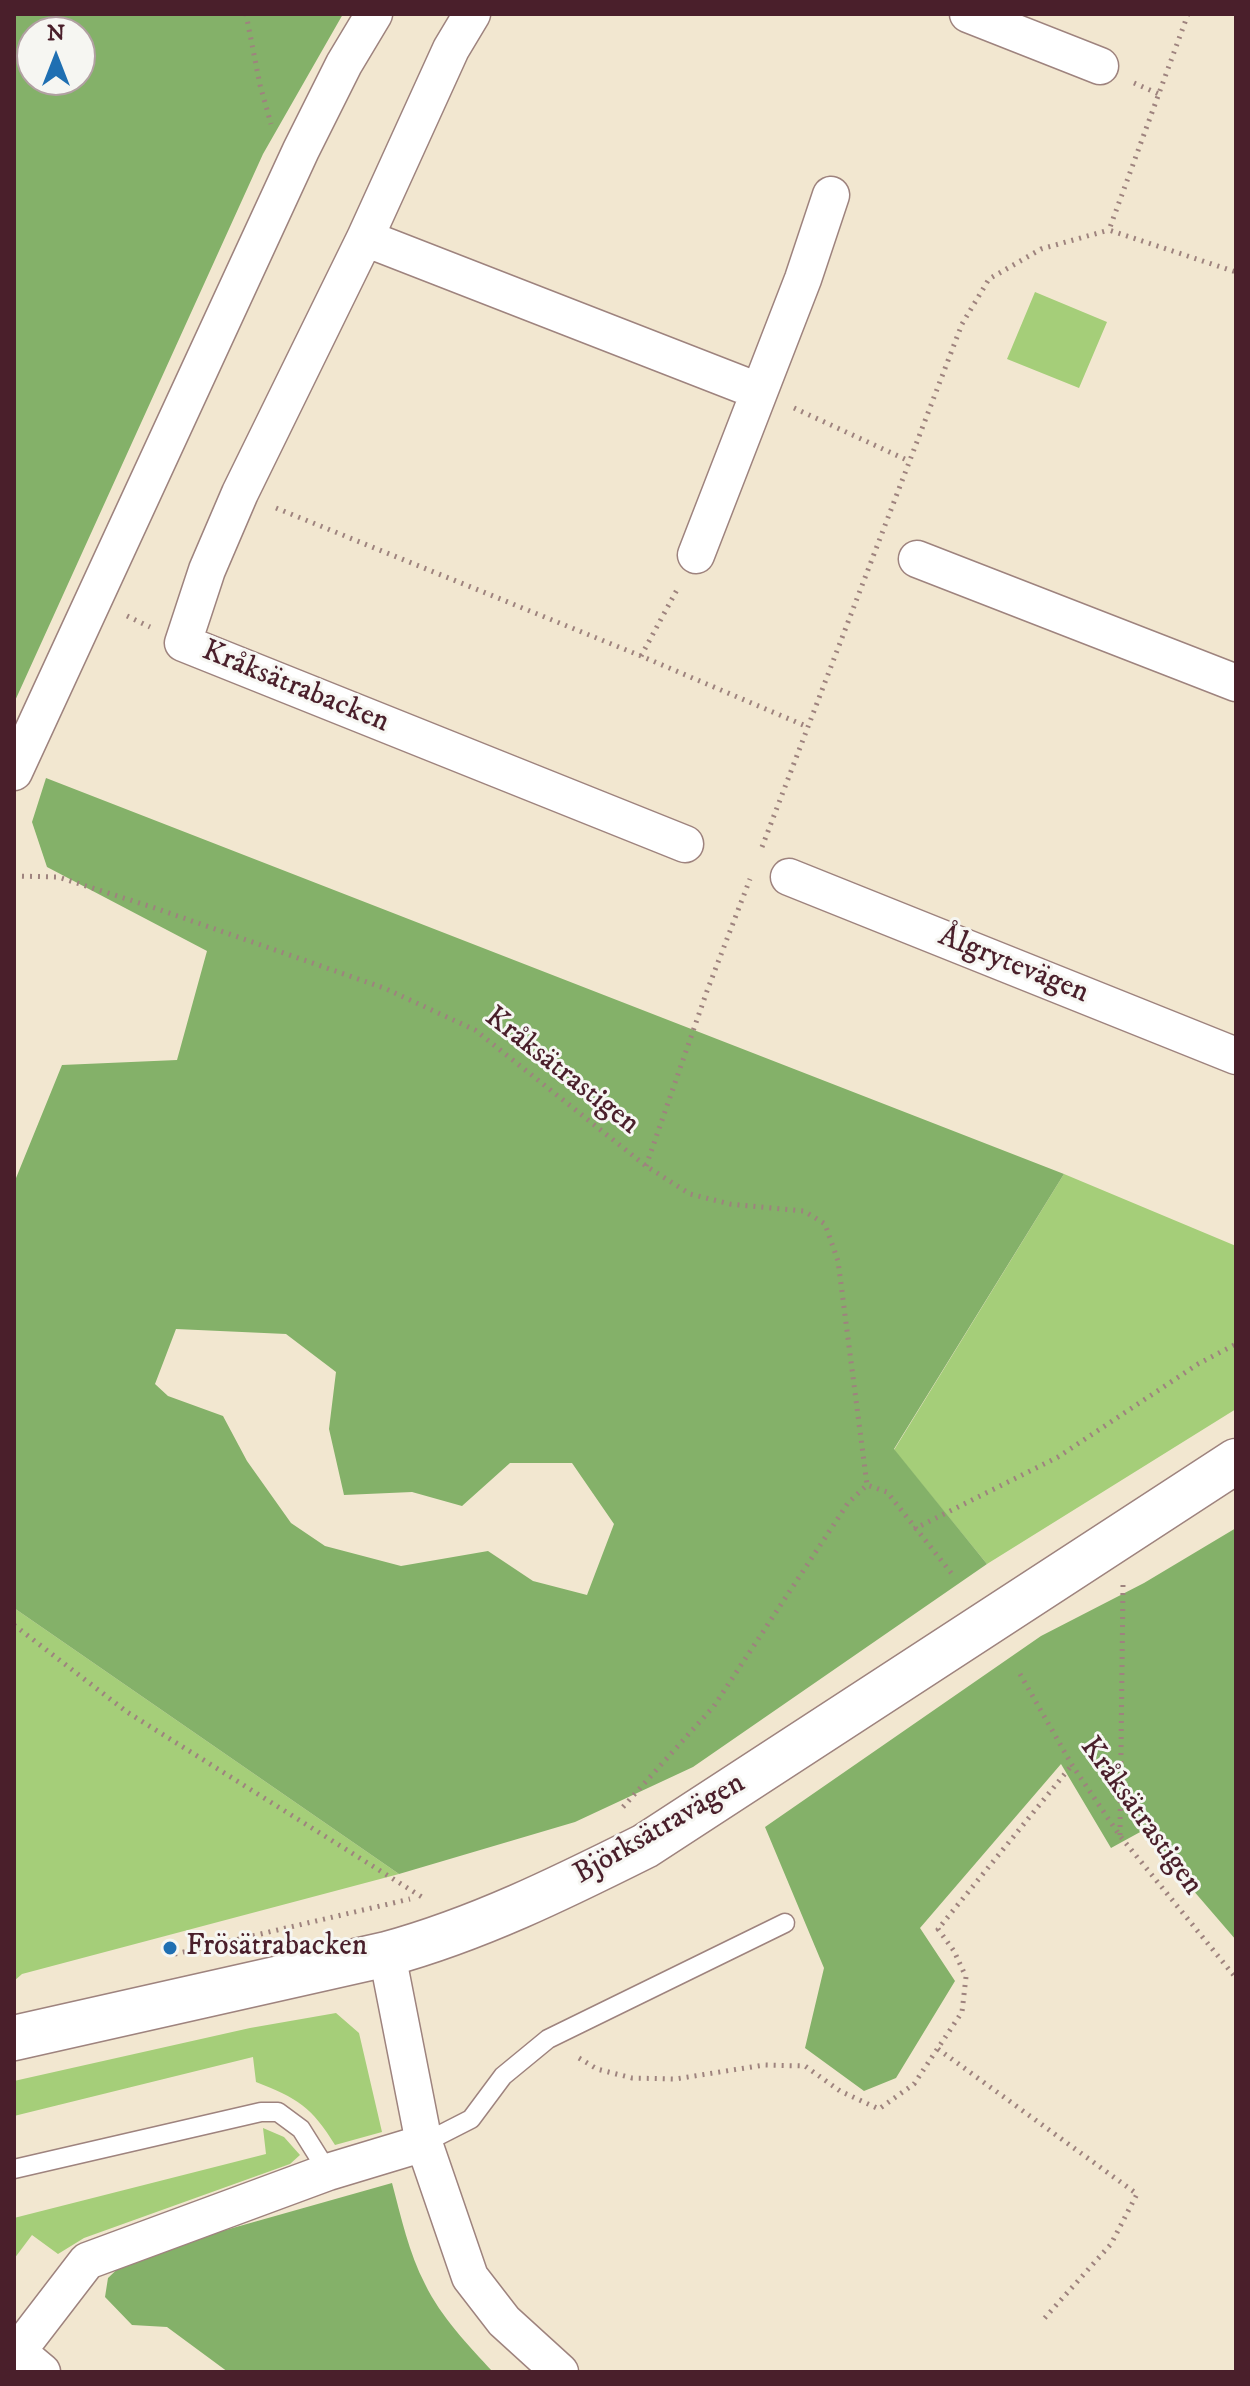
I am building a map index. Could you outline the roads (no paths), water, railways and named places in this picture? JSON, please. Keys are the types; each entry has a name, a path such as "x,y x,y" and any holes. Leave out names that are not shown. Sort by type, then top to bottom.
{"street":[{"path":"14,772 301,150 344,64 374,14"},
{"name":"Kråksätrabacken","path":"472,14 451,49 365,238 240,493 207,570 183,643 685,844"},
{"path":"968,14 1100,66"},
{"path":"696,555 803,279 831,195"},
{"path":"365,238 758,391"},
{"path":"917,559 1236,683"},
{"name":"Ålgrytevägen","path":"789,877 1236,1056"},
{"name":"Björksätravägen","path":"14,2038 387,1954 436,1940 548,1895 645,1846 1236,1461"},
{"path":"387,1954 424,2143 470,2277 504,2321 560,2372"},
{"path":"25,2360 87,2261 328,2172 424,2143"}],"lane":[{"path":"424,2143 471,2119 503,2076 548,2039 785,1923"},
{"path":"14,2169 261,2112 278,2112 301,2129 328,2172"}],"place":[{"name":"Frösätrabacken","path":"170,1948"}]}
